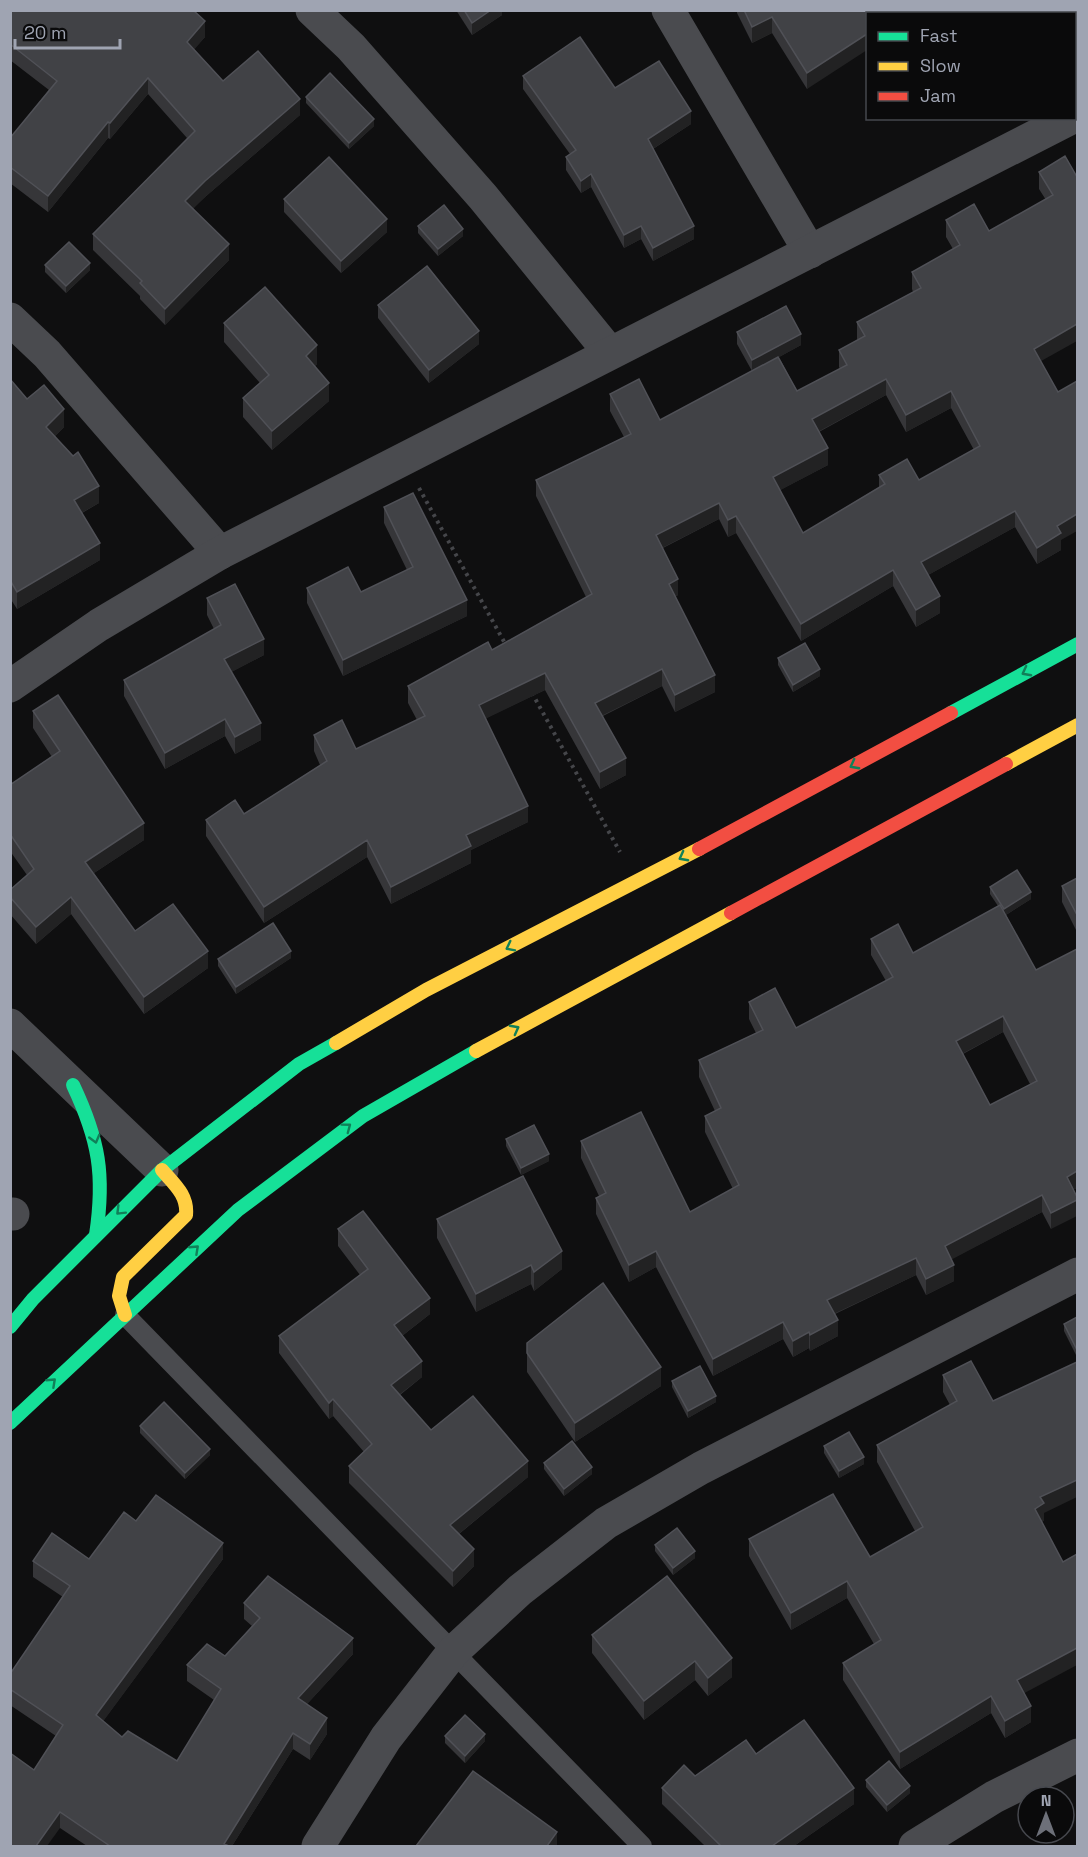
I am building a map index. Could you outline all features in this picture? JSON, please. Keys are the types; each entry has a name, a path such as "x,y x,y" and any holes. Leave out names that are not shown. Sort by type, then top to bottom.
{"street":[{"path":"312,10 351,47 475,189 610,353"},
{"path":"668,10 810,252"},
{"path":"10,687 99,625 220,553 1068,120"},
{"path":"10,319 47,354 220,553"},
{"path":"10,1327 33,1299 162,1170 299,1064 426,990 637,882 1077,644"},
{"path":"10,1423 238,1210 363,1116 494,1041 1077,725"},
{"path":"10,1025 162,1170 186,1197 188,1206 186,1215 123,1277 118,1289 119,1303 125,1315"},
{"path":"73,1085 87,1113 99,1153 102,1173 101,1204 96,1235"},
{"path":"318,1846 386,1738 453,1652 520,1590 606,1523 701,1468 1077,1274"},
{"path":"915,1846 994,1797 1077,1755"}],"lane":[{"path":"125,1315 642,1846"}],"path":[{"path":"403,459 511,655"},
{"path":"528,686 637,882"}],"building":[{"path":"10,10 193,10 205,21 187,42 223,81 258,51 300,99 185,201 229,244 165,309 140,283 142,281 93,234 195,131 148,78 110,123 108,122 48,196 10,167 10,138 57,81 10,44"},
{"path":"464,10 491,10 472,23"},
{"path":"744,10 904,10 902,12 866,12 866,35 807,73 772,17 752,27"},
{"path":"912,10 928,10 926,12 913,12"},
{"path":"580,37 615,88 659,61 691,111 648,139 694,226 653,248 641,226 624,235 591,174 581,181 566,157 576,150 523,76"},
{"path":"330,73 374,119 349,143 306,97"},
{"path":"1065,156 1077,177 1077,324 1034,349 1058,392 1077,381 1077,514 1057,526 1061,533 1037,548 1015,511 921,562 940,596 916,610 893,570 801,624 736,516 728,520 719,503 656,535 678,579 669,584 715,675 675,695 662,669 595,703 626,758 600,772 545,673 479,705 528,806 466,835 471,846 391,887 367,840 264,907 206,820 235,800 244,814 327,761 314,735 342,720 356,749 425,716 408,686 488,642 492,650 592,594 536,480 631,434 610,394 639,379 660,420 778,357 797,391 847,365 839,350 865,336 857,322 921,288 912,272 960,245 946,220 974,204 989,231 1053,195 1039,172","holes":["886,379 906,415 951,391 980,446 919,480 907,459 879,475 885,484 803,533 773,477 828,448 812,419"]},
{"path":"329,157 387,219 341,261 284,199"},
{"path":"444,205 463,229 438,249 418,226"},
{"path":"69,242 90,263 66,286 45,265"},
{"path":"427,266 479,331 429,370 378,305"},
{"path":"265,287 317,345 306,356 329,383 272,431 243,398 269,375 224,323"},
{"path":"786,306 801,334 752,360 737,332"},
{"path":"10,379 27,399 44,385 64,409 46,427 73,456 78,452 99,486 74,500 100,543 17,592 10,580"},
{"path":"413,493 467,600 343,660 307,588 348,567 361,592 413,567 384,507"},
{"path":"235,584 264,639 224,659 261,723 235,737 225,719 165,753 124,680 221,625 207,598"},
{"path":"805,643 820,669 793,685 778,658"},
{"path":"58,695 144,823 85,862 135,931 173,904 208,951 144,997 71,897 36,927 10,897 10,890 34,869 10,834 10,785 60,751 33,711"},
{"path":"1017,870 1031,892 1004,909 990,887"},
{"path":"1077,878 1077,915 1062,886"},
{"path":"1000,905 1036,970 1077,949 1077,1171 1067,1177 1077,1200 1051,1213 1042,1195 945,1246 954,1265 926,1279 916,1258 827,1300 838,1320 810,1335 809,1332 793,1341 783,1322 713,1359 656,1251 629,1265 596,1198 606,1193 581,1141 641,1112 690,1212 739,1185 705,1116 721,1108 699,1060 763,1030 749,1002 775,988 796,1028 893,977 871,939 898,924 913,953","holes":["1003,1016 1037,1081 990,1105 956,1041"]},
{"path":"273,923 291,951 236,987 218,959"},
{"path":"534,1125 549,1154 521,1168 506,1139"},
{"path":"523,1176 562,1251 534,1272 531,1265 476,1294 437,1219"},
{"path":"363,1211 430,1298 394,1325 422,1361 391,1385 431,1430 473,1396 528,1461 450,1525 474,1549 453,1571 349,1466 372,1444 333,1399 329,1403 279,1336 368,1269 338,1229"},
{"path":"603,1283 661,1367 575,1423 527,1353 527,1343"},
{"path":"1077,1317 1077,1350 1064,1324"},
{"path":"971,1361 993,1401 1077,1362 1077,1480 1040,1497 1044,1503 1035,1509 1063,1562 1077,1554 1077,1648 1017,1680 1031,1706 1005,1721 991,1696 900,1752 843,1663 881,1640 847,1581 791,1613 749,1539 833,1494 870,1557 923,1527 877,1445 957,1401 943,1375"},
{"path":"700,1366 716,1396 688,1411 672,1381"},
{"path":"164,1402 210,1449 185,1473 140,1426"},
{"path":"849,1432 864,1457 839,1471 824,1446"},
{"path":"572,1441 592,1467 564,1489 544,1463"},
{"path":"156,1495 223,1543 96,1715 122,1737 128,1731 177,1761 221,1689 187,1665 207,1644 225,1656 260,1618 244,1603 268,1576 353,1638 298,1698 327,1718 310,1744 293,1733 224,1844 229,1846 110,1846 60,1812 36,1846 10,1846 10,1753 34,1770 63,1725 10,1689 10,1674 70,1586 33,1561 52,1533 89,1559 124,1512 136,1521"},
{"path":"677,1528 695,1551 673,1568 655,1545"},
{"path":"667,1576 732,1658 708,1678 695,1661 644,1701 592,1635"},
{"path":"465,1715 485,1734 465,1756 445,1736"},
{"path":"804,1720 854,1788 772,1846 721,1846 662,1788 684,1765 695,1776 746,1740 756,1754"},
{"path":"889,1761 910,1786 887,1805 866,1780"},
{"path":"473,1771 557,1832 547,1846 416,1846"}],"traffic: fast":[{"path":"951,713 1078,644"},
{"path":"10,1327 33,1299 162,1170 299,1064 336,1043"},
{"path":"10,1423 238,1210 363,1116 476,1051"},
{"path":"73,1085 89,1123 98,1158 100,1194 96,1235"}],"traffic: slow":[{"path":"1006,764 1078,725"},
{"path":"336,1043 426,990 699,849"},
{"path":"476,1051 731,913"},
{"path":"125,1315 119,1296 123,1277 186,1215 182,1196 162,1170"}],"traffic: jam":[{"path":"699,849 951,713"},
{"path":"731,913 1006,764"}]}
